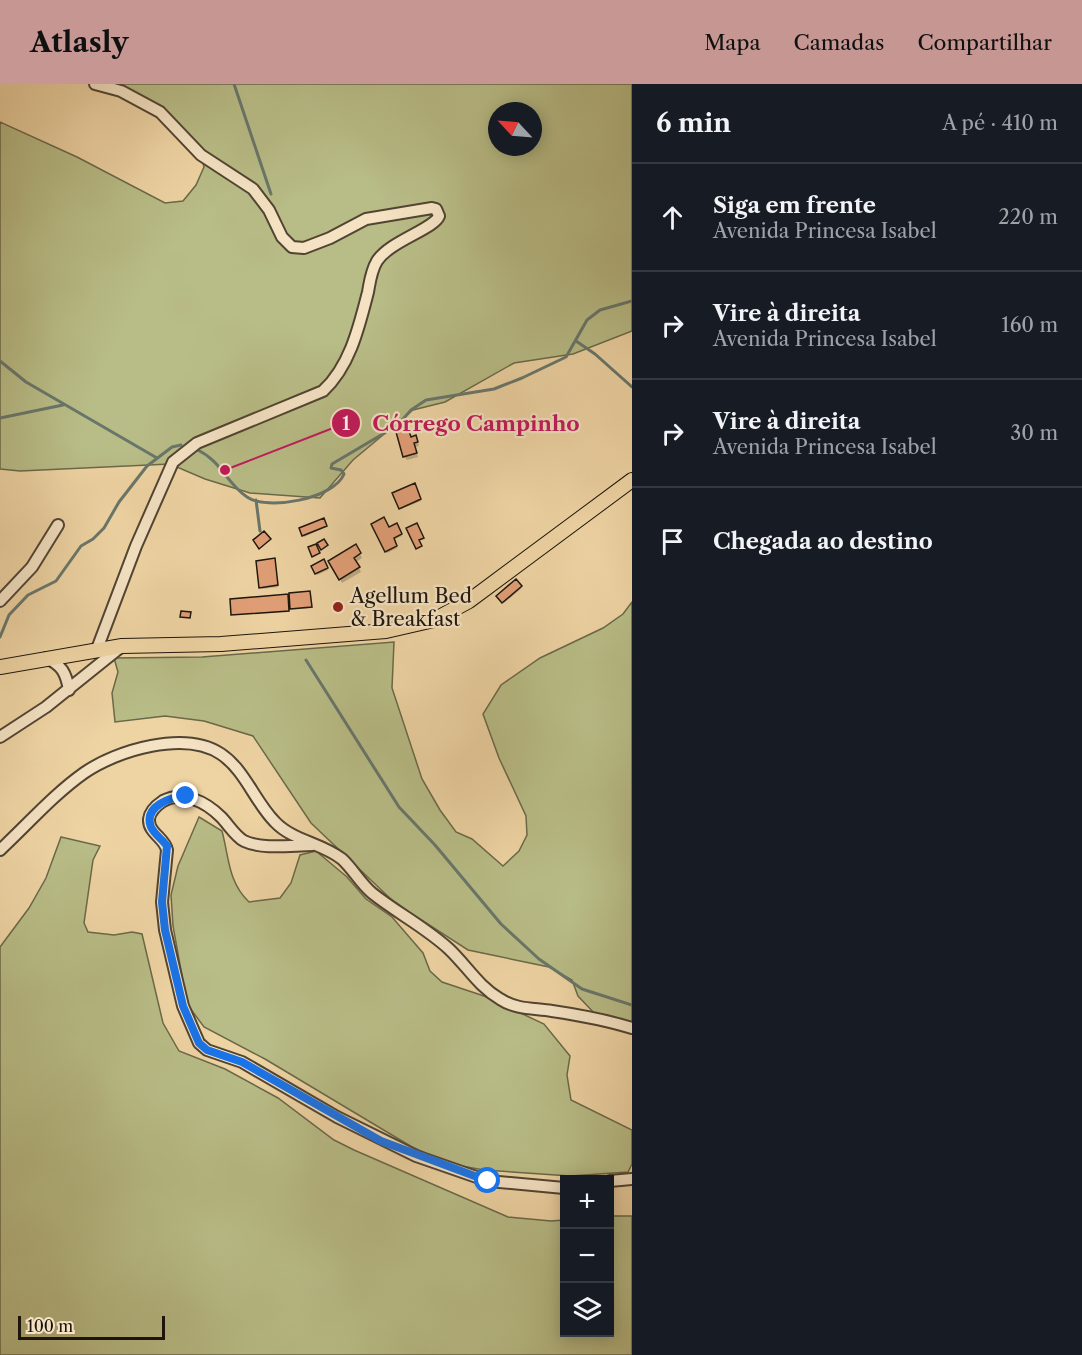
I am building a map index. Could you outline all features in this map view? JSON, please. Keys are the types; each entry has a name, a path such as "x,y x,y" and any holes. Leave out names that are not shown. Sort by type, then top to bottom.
{"main road":[{"path":"0,667 122,646 221,644 386,631 434,620 469,601 632,480"}],"street":[{"path":"95,84 121,91 160,112 201,155 253,189 269,210 282,237 292,247 303,248 366,219 432,207 439,214 437,220 397,241 376,262 354,340 342,368 323,391 197,442 173,462 136,546 97,649"},
{"path":"0,601 32,567 58,525"},
{"path":"0,736 69,690 122,646"},
{"path":"46,658 60,665 67,677 69,690"},
{"path":"0,850 85,773 104,762 158,744 196,745 221,755 232,764 274,821 343,860 370,892 432,934 461,960 482,988 502,1001 523,1009 568,1013 632,1028"},
{"path":"314,845 260,845 242,840 219,815 186,796 173,796 153,810 149,819 151,828 165,843 167,850 162,902 165,930 183,1006 199,1043 207,1050 242,1062 337,1118 416,1156 488,1181 560,1188"},
{"path":"614,1181 632,1179"}],"green space":[{"path":"100,84 632,84 632,331 573,354 514,363 445,402 413,410 353,460 320,498 250,493 205,479 170,464 20,471 0,469 0,122 77,157 165,203 183,201 196,185 204,167 200,152 149,103"},
{"path":"632,602 632,1032 595,1014 578,996 572,980 549,967 468,950 395,903 311,823 253,736 204,721 165,716 115,722 112,693 118,672 114,658 202,657 394,642 392,688 422,779 456,832 472,839 503,866 519,851 527,835 526,816 499,758 483,714 501,685 540,658 603,628 623,614"},
{"path":"199,817 222,831 233,878 249,902 280,898 291,883 300,855 316,851 347,877 366,899 392,917 423,953 430,971 442,982 484,996 544,1024 570,1056 567,1075 571,1100 632,1130 632,1164 628,1172 560,1175 484,1170 450,1164 412,1147 265,1059 204,1027 187,1004 173,926 171,895 178,866"},
{"path":"61,837 100,846 93,860 84,923 88,932 114,935 132,932 142,934 163,1023 179,1051 225,1069 278,1098 334,1140 354,1150 508,1217 560,1220 560,1337 614,1337 614,1216 632,1216 632,1355 0,1355 0,947 29,908 46,878"}],"building":[{"path":"408,428 411,437 416,435 418,442 414,443 417,453 403,457 396,432"},
{"path":"415,483 421,499 399,509 392,493"},
{"path":"384,517 389,527 397,523 402,534 394,538 397,546 385,552 371,524"},
{"path":"324,518 327,526 302,536 299,528"},
{"path":"417,523 424,538 419,540 422,546 416,549 406,528"},
{"path":"264,531 271,539 259,549 253,540"},
{"path":"324,539 328,545 321,550 317,543"},
{"path":"316,544 320,553 312,557 308,547"},
{"path":"356,544 361,553 354,558 360,567 339,580 328,561"},
{"path":"275,558 278,585 259,588 256,561"},
{"path":"324,559 328,568 315,574 311,566"},
{"path":"516,579 522,586 502,603 496,596"},
{"path":"310,591 312,607 290,609 289,593"},
{"path":"288,594 289,611 231,615 230,599"},
{"path":"181,611 191,612 190,618 180,617"}],"waterway":[{"path":"234,84 271,194"},
{"path":"196,449 212,460 240,491 256,501 284,502 314,496 338,483 344,474 341,470 331,468 332,464 398,425 411,410 426,400 494,389 566,357 587,320 600,310 632,301"},
{"path":"576,341 595,354 632,387"},
{"path":"0,361 26,382 157,458"},
{"path":"0,418 63,405"},
{"path":"0,637 9,615 28,595 56,581 81,546 93,539 104,528 119,502 147,466 172,447 181,445"},
{"path":"256,500 260,531"},
{"path":"306,660 399,807 435,845 501,924 539,959 582,989 632,1005"}],"place":[{"name":"Córrego Campinho","path":"225,470"},
{"name":"Agellum Bed & Breakfast","path":"338,607"}],"route":[{"path":"186,796 173,796 161,803 153,810 149,819 155,834 167,846 162,902 165,930 183,1006 199,1043 207,1050 242,1062 381,1141 477,1179 488,1181"}]}
